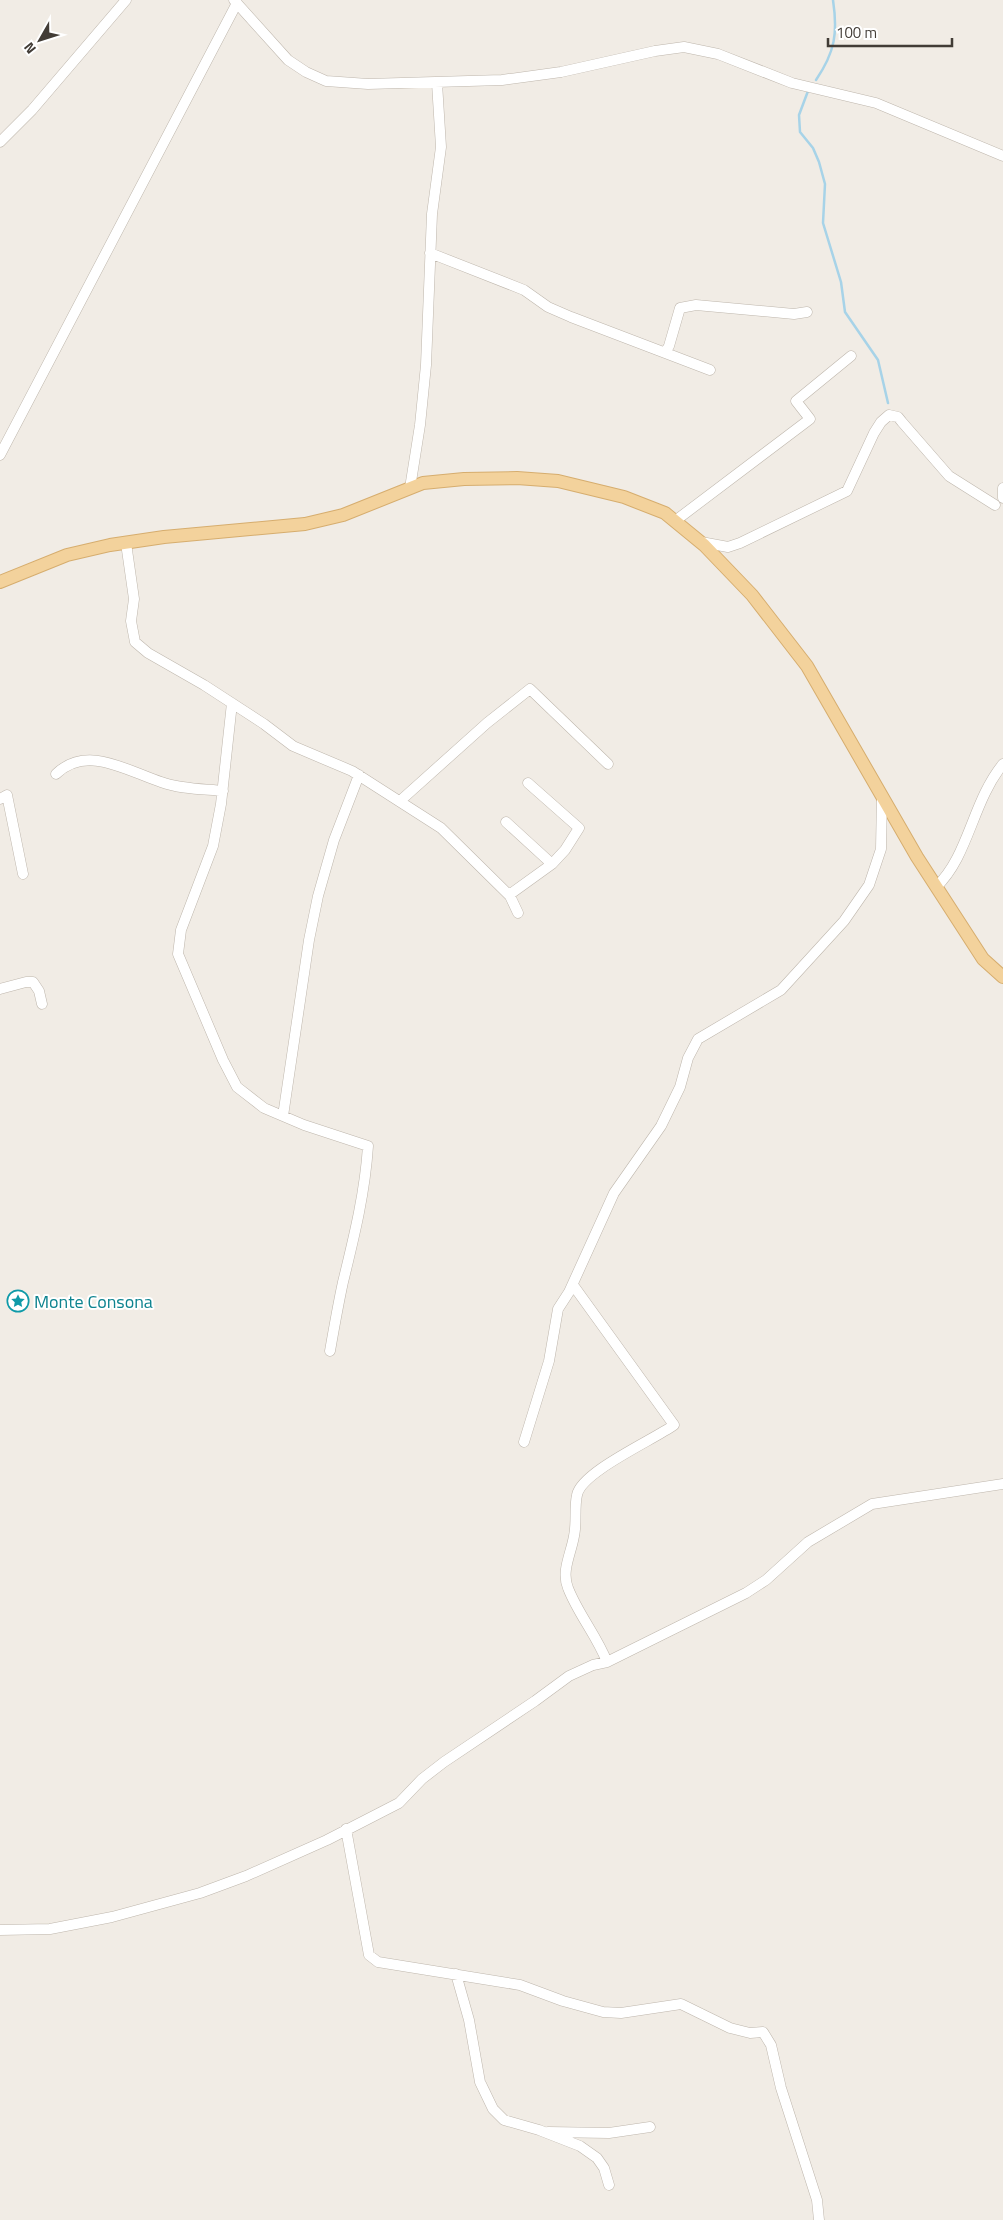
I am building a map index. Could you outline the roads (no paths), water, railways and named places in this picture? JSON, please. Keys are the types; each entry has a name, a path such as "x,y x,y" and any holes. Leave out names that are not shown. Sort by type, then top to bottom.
{"main road":[{"path":"0,582 67,555 126,543 164,537 305,524 343,515 423,483 464,479 517,478 558,481 624,497 666,513 701,542 752,595 807,666 936,887 983,959 1003,977"}],"street":[{"path":"0,142 32,110 126,0"},
{"path":"0,455 235,2 288,60 306,72 326,81 368,84 502,80 561,72 684,46 718,54 792,83 876,103 1003,156"},
{"path":"410,488 426,365 432,214 441,147 437,83"},
{"path":"430,253 524,290 548,307 571,317 710,370"},
{"path":"664,353 669,346 680,308 685,306 696,305 786,313 807,312"},
{"path":"675,521 810,418 796,401 851,356"},
{"path":"701,542 728,546 740,543 847,491 874,433 881,422 889,415 898,418 902,422 949,476 995,505"},
{"path":"1003,488 1003,498"},
{"path":"126,543 134,598 131,621 135,642 148,653 232,703 294,746 359,776 441,828 509,895 518,913"},
{"path":"400,801 487,723 530,689 608,764"},
{"path":"232,703 223,791 213,846 181,930 178,954 216,1045 237,1087 264,1108 304,1126 368,1146 356,1232 342,1284 330,1350"},
{"path":"56,774 74,762 100,761 117,764 162,782 223,791"},
{"path":"936,887 948,875 980,800 1003,764"},
{"path":"283,1116 309,940 318,896 334,840 359,776"},
{"path":"509,895 552,864 565,850 579,828 528,783"},
{"path":"0,799 7,795 23,874"},
{"path":"524,1442 550,1361 558,1309 573,1285 614,1193 661,1126 680,1087 688,1058 698,1039 781,990 844,921 869,885 881,850 882,797"},
{"path":"506,822 552,864"},
{"path":"0,989 33,982 39,990 42,1004"},
{"path":"573,1285 674,1425 655,1438 614,1460 582,1482 577,1494 575,1535 564,1576 580,1613 607,1662"},
{"path":"0,1930 50,1929 163,1904 246,1876 346,1830 399,1803 422,1779 444,1762 569,1676 593,1665 607,1662 746,1592 766,1580 808,1542 872,1504 1003,1484"},
{"path":"346,1830 369,1955 378,1962 520,1986 563,2002 602,2012 621,2013 681,2004 730,2028 750,2033 763,2032 771,2045 782,2088 817,2200 819,2220"},
{"path":"456,1974 469,2020 480,2082 493,2109 504,2120 544,2132 580,2146 597,2158 604,2168 609,2185"},
{"path":"544,2132 609,2133 650,2127"}],"waterway":[{"path":"816,80 834,42 833,0"},
{"path":"808,91 799,115 800,132 813,148 825,184 823,223 841,282 845,312 878,360 888,403"}],"place":[{"name":"Monte Consona","path":"18,1301"}]}
